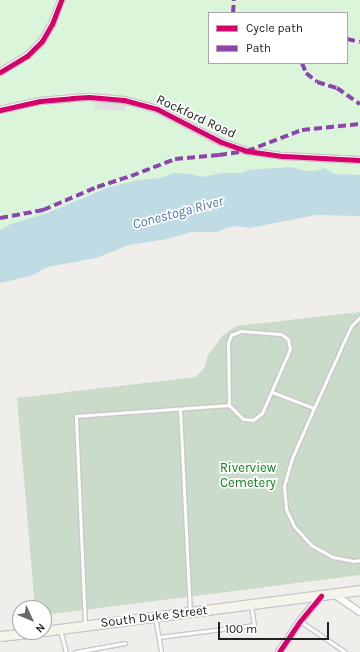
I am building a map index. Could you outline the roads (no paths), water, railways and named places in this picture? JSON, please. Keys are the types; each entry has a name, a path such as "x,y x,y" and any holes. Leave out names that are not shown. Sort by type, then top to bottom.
{"main road":[{"name":"South Duke Street","path":"52,630 360,590"},
{"path":"0,636 12,635"}],"street":[{"path":"0,72 27,56 42,41 52,24 61,0"},
{"name":"Rockford Road","path":"0,110 40,101 72,98 124,100 157,109 221,142 247,151 284,156 360,160"},
{"path":"334,594 360,612"},
{"path":"279,652 300,621 321,596"}],"lane":[{"path":"360,317 351,326 314,408 290,465 284,486 286,509 294,526 311,546 333,557 360,560"},
{"path":"241,331 281,334 288,339 290,349 262,413 253,420 243,419 229,405 228,343 231,335 241,331"},
{"path":"272,392 314,408"},
{"path":"85,626 76,416 229,405"},
{"path":"180,409 190,613"},
{"path":"159,637 254,624 251,605"},
{"path":"155,617 161,652"},
{"path":"300,621 345,652"},
{"path":"60,630 66,652"},
{"path":"75,652 125,643"}],"water":[{"name":"Conestoga River","path":"291,167 307,171 315,171 325,168 334,174 360,175 360,216 316,215 250,228 237,226 226,228 218,232 191,232 167,239 129,245 96,258 48,267 31,276 0,283 0,230 11,224 50,212 107,188 138,180 160,178 174,173 191,174 202,177 223,173 241,173 248,170"}],"park label":[{"name":"Riverview Cemetery","path":"248,476"}]}
